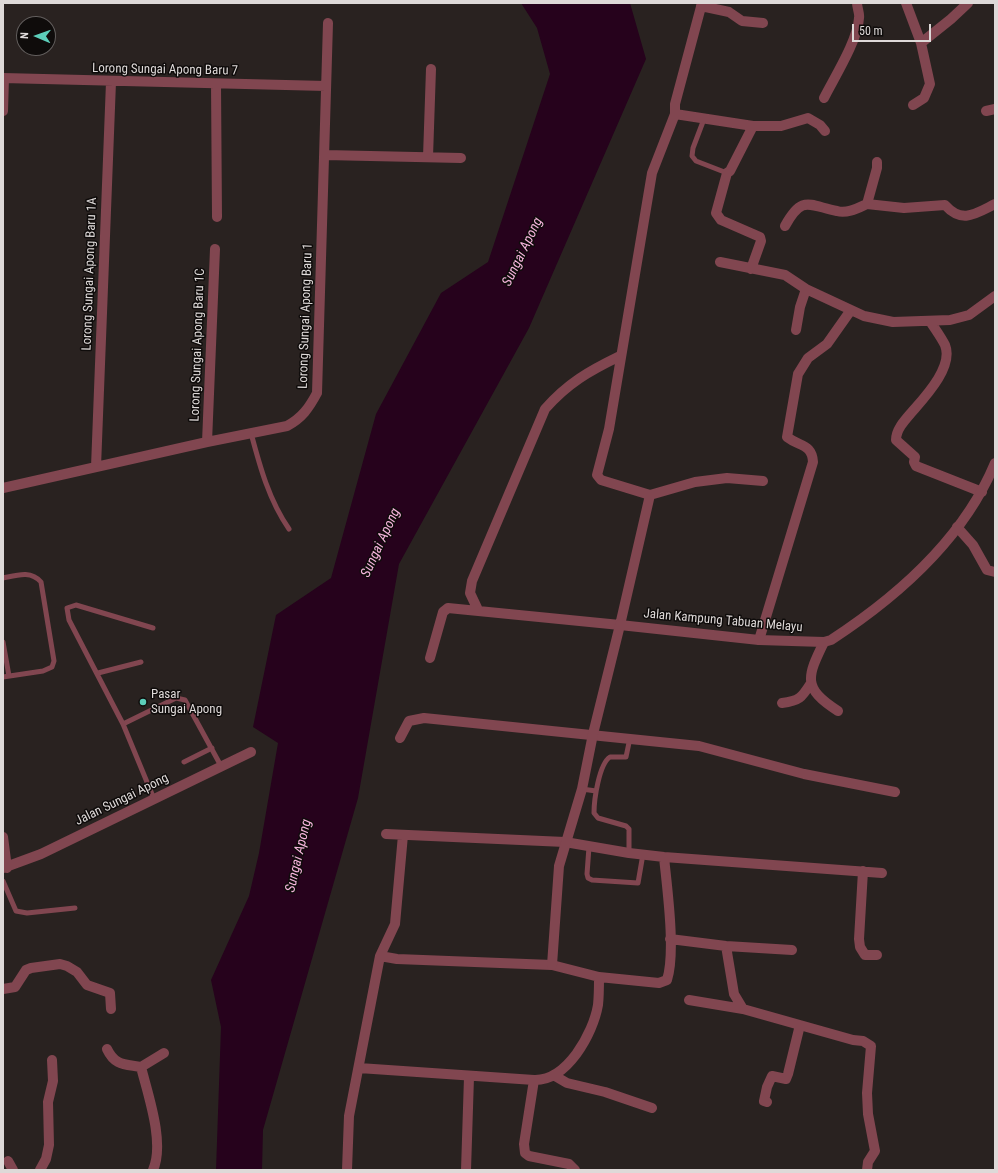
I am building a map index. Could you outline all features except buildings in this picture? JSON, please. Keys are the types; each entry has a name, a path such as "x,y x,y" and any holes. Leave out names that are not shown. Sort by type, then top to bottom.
{"street":[{"path":"824,98 846,55 854,34 859,18 857,3"},
{"path":"906,3 921,43 930,84 924,98 913,105"},
{"path":"921,43 952,20 968,3"},
{"path":"763,23 742,21 729,12 701,5 674,104 675,114 652,173 620,356 609,429 597,475 602,480 650,495 674,487 727,478 763,481"},
{"name":"Lorong Sungai Apong Baru 1","path":"3,488 208,442 287,426 299,420 308,409 317,393 328,23"},
{"path":"428,157 430,69"},
{"path":"3,111 4,78"},
{"name":"Lorong Sungai Apong Baru 7","path":"4,78 111,82 326,86"},
{"name":"Lorong Sungai Apong Baru 1A","path":"96,468 111,82"},
{"path":"216,84 217,217"},
{"path":"675,114 753,126 781,126 808,118 820,124 825,131"},
{"path":"751,269 761,241 760,237 721,220 716,213 727,174 730,171 753,126"},
{"path":"324,155 461,158"},
{"path":"867,204 877,168 877,162"},
{"path":"785,226 794,211 803,204 815,204 838,212 852,211 867,204 904,208 945,204 952,213 960,216 969,216 995,204"},
{"name":"Lorong Sungai Apong Baru 1C","path":"208,442 215,249"},
{"path":"720,262 785,275 806,289 864,316 893,322 950,320 969,315 995,296"},
{"path":"796,330 800,307 806,289"},
{"path":"759,640 813,462 813,455 809,448 794,442 787,437 798,374 808,358 827,344 851,310"},
{"path":"930,321 945,346 946,358 944,370 927,394 906,419 896,434 896,440 915,457 914,462 916,466 982,492"},
{"path":"478,610 470,593 472,582 546,409 558,395 585,373 620,356"},
{"name":"Jalan Kampung Tabuan Melayu","path":"430,658 443,612 446,609 478,610 759,640 824,642 843,632 900,589 936,552 982,492 995,463"},
{"path":"552,965 559,866 565,842 573,825 582,789 593,734 650,495"},
{"path":"956,527 973,545 987,570 995,572"},
{"path":"824,642 812,668 811,683 816,694 838,711"},
{"path":"782,703 794,702 802,696 811,683"},
{"path":"400,738 409,721 424,718 630,738 699,746 804,774 894,792"},
{"name":"Jalan Sungai Apong","path":"5,868 41,854 251,752"},
{"path":"386,834 565,842 589,847 664,857 882,873"},
{"path":"348,1170 349,1116 380,956 395,924 403,835"},
{"path":"3,837 5,868"},
{"path":"380,956 397,959 552,965 599,977 659,983 667,980 670,972 670,939 664,857"},
{"path":"863,871 859,939 860,947 865,955 877,955"},
{"path":"670,939 726,946 792,950"},
{"path":"726,946 734,994 743,1009"},
{"path":"3,989 15,987 26,970 60,964 77,972 87,986 110,993 111,1008"},
{"path":"359,1068 468,1077 534,1080 541,1080 555,1076 570,1063 589,1033 598,1006 599,977"},
{"path":"689,1000 743,1009 854,1040 863,1041 871,1046 868,1107 875,1151 868,1162 867,1170"},
{"path":"766,1102 764,1101 764,1096 772,1076 786,1079 800,1025"},
{"path":"107,1049 110,1057 117,1062 141,1067 164,1053"},
{"path":"40,1170 46,1159 49,1145 48,1102 53,1081 52,1060"},
{"path":"141,1067 154,1115 158,1160 153,1170"},
{"path":"555,1076 567,1083 605,1092 652,1108"},
{"path":"466,1170 468,1077"},
{"path":"534,1080 524,1144 525,1153 529,1156 569,1164 574,1170"}],"lane":[{"path":"704,119 693,148 692,156 696,161 727,174"},
{"path":"250,433 261,471 278,512 289,528"},
{"path":"3,578 25,574 36,576 41,582 54,661 52,668 43,671 3,677"},
{"path":"153,628 76,605 68,608 67,614 69,620 98,673 123,724 154,799"},
{"path":"3,642 9,676"},
{"path":"98,673 141,662"},
{"path":"123,724 176,698 186,700 221,766"},
{"path":"629,853 629,829 626,826 598,818 594,813 596,791 604,763 610,757 626,757 630,738"},
{"path":"184,762 212,748"},
{"path":"582,789 596,791"},
{"path":"589,847 587,874 588,878 592,880 638,883 643,854"},
{"path":"3,880 16,910 27,913 75,908"}],"water":[{"name":"Sungai Apong","path":"521,3 630,3 646,59 529,328 399,564 358,798 263,1130 262,1170 216,1170 221,1027 211,980 249,896 259,853 278,743 253,727 276,615 331,578 376,414 441,293 488,262 550,74 537,28"}],"place":[{"name":"Pasar Sungai Apong","path":"143,702"}]}
